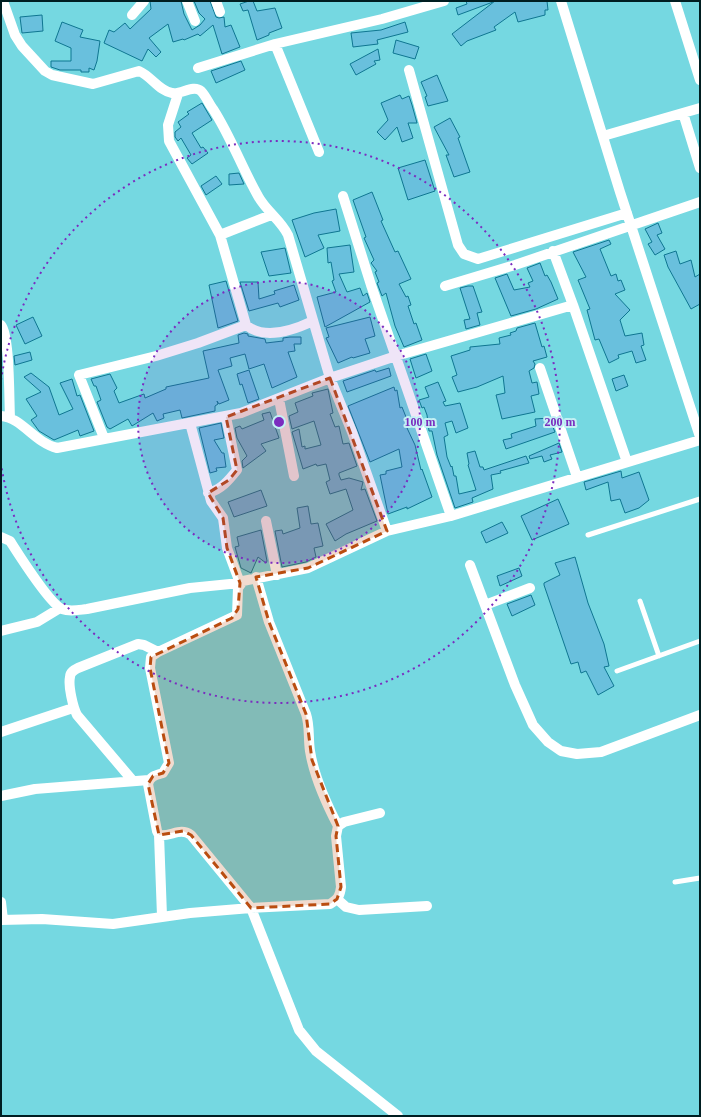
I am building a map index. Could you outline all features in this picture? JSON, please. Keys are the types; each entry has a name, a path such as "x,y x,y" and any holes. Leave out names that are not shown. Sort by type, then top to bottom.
{"street":[{"path":"3,1 15,35 22,46 45,71 52,75 93,84 139,71 167,92 178,94 194,88 203,94 221,122 258,196 271,214 284,227 288,235 330,378 352,432 387,531"},
{"path":"132,15 144,1"},
{"path":"187,1 195,21"},
{"path":"216,1 220,12"},
{"path":"198,68 275,44 382,19 444,1"},
{"path":"561,1 627,213 700,437"},
{"path":"675,1 700,80"},
{"path":"275,44 319,152"},
{"path":"409,70 458,245 464,254 478,259 627,213"},
{"path":"178,94 168,126 169,141 220,235 246,325 258,332 287,332 313,321"},
{"path":"603,136 700,108"},
{"path":"683,113 700,168"},
{"path":"343,196 370,284 451,516"},
{"path":"444,286 515,265 700,202"},
{"path":"220,235 271,214"},
{"path":"553,251 627,462"},
{"path":"1,326 6,333 5,417 42,443 57,448 241,413 330,378 396,356 573,305"},
{"path":"104,438 79,375 163,354 246,325"},
{"path":"540,368 578,477"},
{"path":"278,399 294,476"},
{"path":"208,492 215,491 229,480 237,470 226,416"},
{"path":"1,796 35,789 149,780 163,773 169,763 150,668 152,658 158,652 237,615 238,588 240,583 227,548 223,518 211,501 208,492 190,423"},
{"path":"1,537 10,541 50,599 60,608 69,610 87,609 190,588 240,583 256,578 308,568 387,531 451,516 700,440"},
{"path":"266,521 277,575"},
{"path":"470,565 515,685 533,725 548,742 561,751 577,754 601,752 700,716"},
{"path":"1,902 2,920 42,919 113,924 162,916 251,908 260,909 330,904 337,900 341,894 336,836 338,826 323,794 312,760 309,749 310,729 306,714 269,622 256,578"},
{"path":"485,604 530,588"},
{"path":"1,631 37,622 60,608"},
{"path":"133,781 76,715 73,708 70,677 72,672 78,668 138,644 144,645 158,652"},
{"path":"1,732 73,708"},
{"path":"149,780 148,784 156,827 159,835 162,916"},
{"path":"338,826 344,822 380,813"},
{"path":"159,835 164,836 183,831 191,835 251,908 299,1030 306,1041 316,1052 398,1116"},
{"path":"337,900 346,907 359,910 427,906"}],"lane":[{"path":"588,535 700,499"},
{"path":"640,601 659,656"},
{"path":"617,671 700,641"},
{"path":"675,882 700,878"}],"highlighted area":[{"path":"330,378 387,531 308,568 256,577 269,622 306,714 312,760 338,826 336,836 341,887 337,899 330,904 251,908 191,835 183,831 159,835 148,784 153,776 163,773 169,763 150,668 151,657 232,618 238,609 240,583 227,548 223,518 208,493 229,480 237,470 226,417"}],"building":[{"path":"150,1 181,1 184,14 192,30 200,25 205,19 199,13 194,1 210,1 216,17 224,17 225,27 231,25 240,47 222,54 213,25 200,36 198,34 184,40 173,42 168,24 149,38 161,52 156,57 148,49 142,61 104,43 109,30 114,32 125,23 130,29 151,9"},
{"path":"253,1 257,11 275,8 282,28 257,40 248,10 243,11 240,4"},
{"path":"466,1 493,2 458,15 456,8 467,4"},
{"path":"495,1 547,1 548,10 545,10 545,15 518,22 515,12 494,27 496,30 467,41 461,46 452,34"},
{"path":"42,15 43,31 22,33 20,17"},
{"path":"62,22 83,30 80,37 100,41 94,70 89,68 89,72 81,72 81,70 60,70 51,67 51,61 71,61 71,48 55,41"},
{"path":"405,22 408,32 377,40 378,44 353,47 351,33 381,30"},
{"path":"396,40 419,47 415,59 393,53"},
{"path":"378,49 380,60 374,61 376,64 356,75 350,64"},
{"path":"241,61 245,70 216,83 211,71"},
{"path":"437,75 448,101 428,106 425,97 427,96 421,82"},
{"path":"400,95 402,99 409,96 412,105 417,123 408,123 413,138 402,142 397,127 385,140 377,132 388,120 381,103"},
{"path":"202,103 212,120 192,133 201,148 203,147 208,153 192,164 187,158 191,155 181,138 178,141 175,137 175,132 181,127 178,122 189,114 187,112"},
{"path":"450,118 460,137 458,138 470,172 454,177 446,155 449,155 434,127"},
{"path":"425,160 435,191 408,200 398,168"},
{"path":"239,173 244,184 229,185 229,174"},
{"path":"216,176 222,184 206,195 201,186"},
{"path":"372,192 383,220 381,221 395,252 398,251 411,279 399,284 406,297 408,296 411,305 408,306 414,324 416,323 422,340 404,347 395,326 386,293 382,296 377,283 379,282 375,272 377,271 371,263 374,260 364,238 366,237 353,200"},
{"path":"336,209 340,231 318,235 324,248 305,257 292,220 314,213"},
{"path":"658,223 662,233 657,235 665,249 655,255 648,244 652,242 645,229"},
{"path":"609,240 611,244 600,249 611,276 616,274 618,281 621,280 625,290 615,294 630,310 620,320 625,336 642,333 644,345 641,346 646,360 636,363 632,351 618,355 619,358 609,363 599,339 595,340 587,310 590,309 578,280 586,277 573,252"},
{"path":"350,245 354,272 339,274 347,292 360,288 363,296 367,293 370,302 325,327 317,297 336,292 332,281 334,280 331,262 328,263 327,248"},
{"path":"285,248 291,273 269,276 261,252"},
{"path":"676,251 680,264 691,260 695,277 700,274 700,304 691,309 668,267 664,255"},
{"path":"540,263 545,276 547,275 551,282 558,299 536,309 511,316 495,278 507,274 514,290 530,287 528,283 533,281 527,268"},
{"path":"226,281 238,321 218,328 209,285"},
{"path":"240,282 258,282 259,299 275,294 274,291 294,285 299,300 280,307 278,303 249,311"},
{"path":"473,286 482,312 477,313 480,325 466,329 464,320 470,319 460,288"},
{"path":"33,317 42,336 25,344 16,325"},
{"path":"370,317 375,336 365,339 370,353 352,357 338,363 326,338 329,337 326,328"},
{"path":"535,323 542,347 544,346 547,357 533,361 535,364 534,368 529,371 532,383 537,382 539,394 531,396 535,412 502,419 496,395 505,393 503,376 477,387 458,392 452,377 457,375 451,356 470,350 470,347 500,344 499,338 511,335 510,333 516,331 517,328"},
{"path":"244,333 248,334 248,336 265,339 266,343 283,341 283,338 301,337 301,344 294,344 295,351 288,352 297,377 272,388 264,364 249,369 245,354 230,358 232,366 218,370 229,400 219,404 217,401 218,404 215,406 215,411 182,418 180,410 163,414 164,418 157,421 153,413 132,426 128,419 110,429 107,427 97,402 101,400 96,386 94,386 91,379 110,374 117,388 114,391 119,403 144,394 145,398 166,389 166,387 209,378 203,351 239,343 238,335"},
{"path":"30,352 32,360 15,365 14,356"},
{"path":"426,354 432,371 416,378 410,359"},
{"path":"389,368 391,376 347,392 343,381 375,370 376,372"},
{"path":"249,370 259,399 248,403 237,374"},
{"path":"31,373 49,387 59,415 73,409 60,383 72,379 77,396 80,395 94,431 80,436 78,430 54,440 39,431 31,420 37,416 26,399 41,392 24,377"},
{"path":"624,375 628,386 616,391 612,379"},
{"path":"438,382 446,401 443,402 445,406 460,403 468,428 456,433 452,421 445,423 448,435 444,437 447,457 451,467 452,466 454,476 456,476 459,494 476,490 468,465 467,453 475,451 480,467 483,467 484,470 526,456 529,463 491,475 493,489 472,498 473,502 455,508 437,455 432,431 429,431 427,415 419,400 429,397 425,387"},
{"path":"394,387 395,391 397,390 400,408 402,407 410,427 407,428 415,445 421,470 422,469 432,497 407,509 407,507 388,514 380,475 386,474 386,471 402,467 399,449 370,462 348,406"},
{"path":"328,389 333,413 330,414 335,427 339,426 343,444 349,443 357,466 339,473 339,475 341,480 349,478 363,482 361,490 365,489 377,521 346,534 335,541 326,524 353,510 346,489 330,494 326,482 330,480 326,464 317,466 316,464 303,469 292,432 299,429 302,447 305,446 305,449 321,445 314,421 292,429 289,416 298,412 295,403 313,396 312,393"},
{"path":"270,412 279,438 261,444 266,451 243,468 242,461 247,456 237,438 235,428 240,426 242,429 264,420 262,414"},
{"path":"549,418 555,432 506,449 503,440 512,438 511,434 536,426 535,419"},
{"path":"221,423 224,438 214,440 222,453 224,453 226,467 216,468 217,471 210,473 199,428"},
{"path":"559,443 562,452 550,455 552,459 544,462 542,456 530,459 529,456"},
{"path":"621,471 622,478 639,472 649,500 639,508 625,513 620,499 611,501 608,482 586,490 584,482"},
{"path":"261,490 267,506 234,517 228,502"},
{"path":"558,499 569,524 532,540 521,516"},
{"path":"308,506 311,524 318,523 323,546 314,548 316,557 306,562 282,567 275,531 282,530 283,534 300,528 297,508"},
{"path":"502,522 508,533 486,543 481,532"},
{"path":"261,530 267,561 266,563 258,557 251,573 241,568 235,547 239,546 237,537"},
{"path":"575,557 588,603 604,644 609,666 604,667 614,686 598,695 586,671 581,673 578,662 571,664 544,585 544,583 560,575 555,563"},
{"path":"519,568 522,576 500,586 497,576"},
{"path":"531,595 535,605 512,616 507,604"}]}
